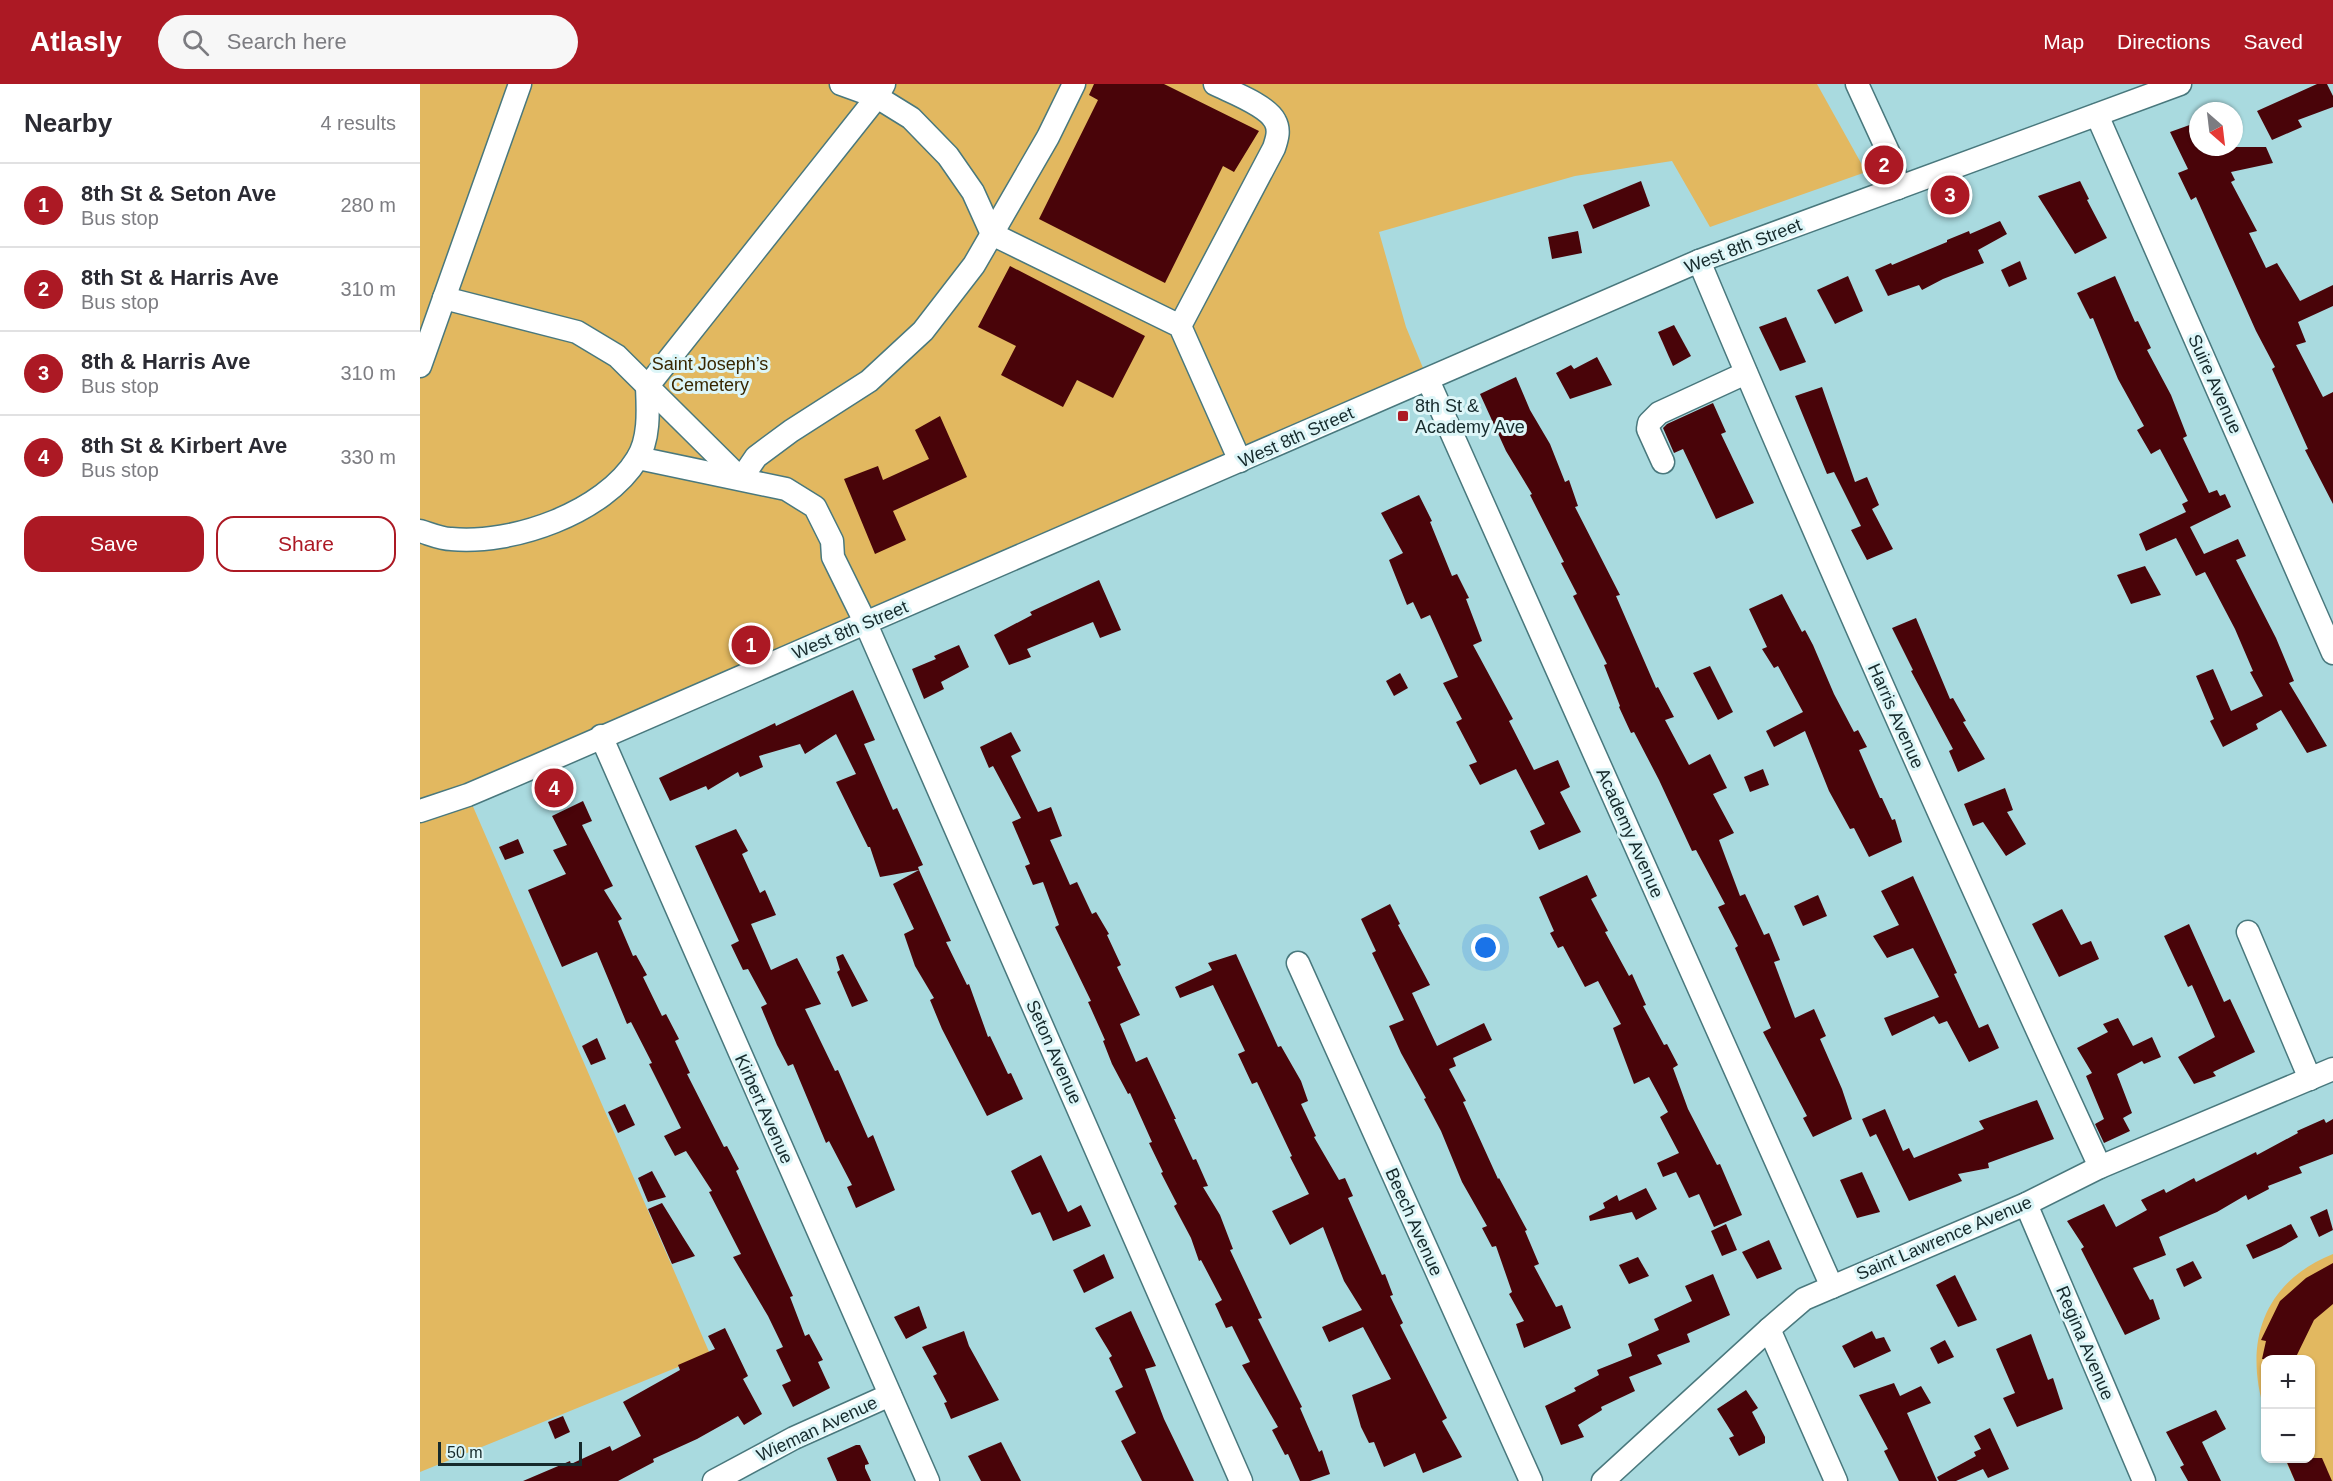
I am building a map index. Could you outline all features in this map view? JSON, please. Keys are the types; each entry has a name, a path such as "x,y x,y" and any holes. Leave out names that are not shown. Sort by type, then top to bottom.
{"street":[{"path":"420,366 520,84"},
{"path":"842,84 880,91 911,118 948,156 973,192 992,234 1180,326 1240,461"},
{"path":"741,480 756,457 791,430 869,381 923,331 974,265 1048,137 1074,84"},
{"path":"1180,326 1274,148 1278,132 1275,120 1266,110 1215,84"},
{"path":"1857,84 1891,158 1898,188"},
{"name":"West 8th Street","path":"420,811 477,791 866,624 1699,261 2180,84"},
{"path":"420,531 450,540 502,538 567,517 611,489 638,458 649,421 647,387 880,91"},
{"name":"Suire Avenue","path":"2097,115 2333,653"},
{"name":"Harris Avenue","path":"1699,261 1984,916 2100,1167"},
{"path":"444,298 577,332 617,356 741,480"},
{"path":"1663,462 1648,429 1652,418 1746,373"},
{"name":"Academy Avenue","path":"1428,380 1832,1287"},
{"path":"638,458 741,480"},
{"name":"Seton Avenue","path":"741,480 786,489 815,507 832,541 833,557 866,624 1232,1478"},
{"name":"Kirbert Avenue","path":"601,736 928,1481"},
{"path":"2248,932 2310,1079"},
{"name":"Beech Avenue","path":"1298,963 1531,1481"},
{"name":"Saint Lawrence Avenue","path":"1603,1481 1804,1299 2026,1204 2100,1167 2333,1069"},
{"name":"Regina Avenue","path":"2026,1204 2144,1481"},
{"path":"1769,1329 1836,1481"},
{"name":"Wieman Avenue","path":"714,1481 794,1438 890,1395"}],"green space":[{"name":"Saint Joseph’s Cemetery","path":"420,84 1817,84 1866,172 1710,227 1672,161 1575,176 1379,232 1406,327 1428,380 468,795 710,1354 420,1472"},
{"path":"2333,1254 2333,1481 2295,1481 2287,1463 2315,1463 2315,1355 2261,1355 2261,1395 2256,1362 2258,1339 2264,1318 2275,1298 2290,1281 2309,1266"}],"building":[{"path":"1094,84 1164,84 1259,131 1234,172 1223,166 1165,283 1039,219 1098,100 1089,95"},
{"path":"2317,84 2327,84 2333,96 2333,107 2298,120 2302,127 2272,140 2257,111"},
{"path":"2189,125 2189,156 2243,156 2243,147 2266,147 2273,163 2231,172 2235,180 2231,182 2257,231 2249,233 2266,268 2277,263 2300,301 2333,285 2333,306 2298,322 2306,342 2296,345 2323,397 2333,392 2333,504 2305,450 2308,449 2272,369 2275,367 2256,331 2196,197 2191,200 2178,173 2188,169 2170,132"},
{"path":"1641,181 1650,206 1593,229 1583,205"},
{"path":"2080,181 2089,199 2087,200 2107,238 2075,254 2038,196"},
{"path":"2000,221 2007,234 1978,250 1984,263 1922,290 1919,285 1888,296 1875,270 1891,263 1892,265 1969,231 1970,234"},
{"path":"1578,231 1582,253 1552,259 1548,237"},
{"path":"2020,261 2027,279 2009,287 2001,270"},
{"path":"1010,266 1145,336 1113,398 1077,380 1063,407 1001,375 1016,346 978,327"},
{"path":"1848,276 1863,311 1835,324 1817,290"},
{"path":"2115,276 2135,322 2138,321 2151,348 2147,350 2171,395 2187,436 2183,438 2209,493 2217,490 2220,496 2225,494 2231,507 2190,527 2204,554 2238,539 2246,556 2236,560 2276,638 2294,681 2289,683 2327,746 2307,753 2281,710 2256,724 2258,729 2223,747 2210,721 2214,719 2196,676 2213,669 2231,711 2263,696 2250,672 2253,671 2235,629 2205,572 2196,576 2176,538 2146,551 2139,534 2186,512 2182,504 2188,501 2160,449 2151,454 2137,430 2144,426 2118,379 2093,318 2090,319 2077,293"},
{"path":"1786,317 1806,362 1780,371 1759,327"},
{"path":"1674,325 1691,356 1673,366 1658,332"},
{"path":"1597,357 1612,385 1570,399 1556,373 1571,365 1574,369"},
{"path":"1516,377 1530,410 1550,444 1565,482 1569,480 1578,506 1575,507 1620,595 1616,596 1656,688 1658,687 1674,717 1665,720 1689,765 1710,754 1727,788 1713,794 1734,833 1719,840 1740,896 1745,894 1764,935 1769,933 1780,960 1774,962 1795,1018 1814,1009 1826,1036 1820,1039 1842,1089 1852,1119 1813,1137 1803,1118 1807,1116 1763,1032 1771,1028 1735,948 1738,946 1718,907 1725,904 1696,850 1692,851 1659,780 1634,732 1631,733 1604,665 1607,664 1573,596 1577,594 1561,563 1564,562 1530,495 1532,494 1506,451 1480,394"},
{"path":"1822,387 1855,482 1867,477 1879,505 1872,509 1893,549 1867,560 1851,530 1861,526 1834,472 1827,474 1795,396"},
{"path":"1713,403 1726,432 1721,434 1754,503 1716,519 1683,449 1674,453 1663,428"},
{"path":"940,416 967,477 893,511 906,540 875,554 844,479 878,466 883,480 929,459 915,430"},
{"path":"1419,495 1432,521 1430,522 1452,576 1457,574 1469,598 1466,599 1482,641 1473,645 1513,719 1509,721 1534,770 1558,760 1570,787 1560,792 1581,832 1539,850 1530,831 1545,824 1516,769 1480,785 1469,765 1477,762 1456,722 1462,719 1443,683 1458,677 1430,615 1421,619 1413,602 1407,605 1389,560 1403,553 1381,513"},
{"path":"2145,566 2161,595 2131,604 2117,575"},
{"path":"1099,580 1121,630 1100,638 1093,622 1027,649 1031,657 1009,665 994,635 1032,615 1030,612"},
{"path":"1782,594 1802,632 1805,630 1813,645 1834,694 1854,732 1858,730 1867,747 1859,750 1880,798 1892,820 1895,819 1902,842 1869,857 1854,828 1850,829 1829,791 1805,731 1774,747 1766,731 1803,712 1778,666 1774,668 1762,649 1767,647 1749,609"},
{"path":"1916,618 1950,699 1953,698 1966,721 1963,722 1985,759 1958,772 1949,751 1953,749 1911,671 1913,670 1892,628"},
{"path":"959,645 969,667 941,682 944,689 924,699 912,669 936,659 934,656"},
{"path":"1710,666 1733,712 1718,720 1693,673"},
{"path":"1400,673 1408,688 1394,696 1386,681"},
{"path":"853,690 875,740 864,744 893,810 897,808 923,865 918,867 919,870 880,877 870,847 836,782 856,774 836,734 805,754 800,744 759,756 763,767 740,777 738,772 708,790 706,786 670,801 659,778 775,723 776,726"},
{"path":"1011,732 1021,751 1011,756 1038,812 1051,807 1062,836 1050,840 1070,885 1077,882 1092,914 1096,912 1109,934 1107,935 1121,965 1117,967 1140,1015 1120,1024 1136,1062 1147,1057 1193,1160 1196,1159 1208,1186 1203,1187 1220,1215 1233,1249 1230,1250 1262,1318 1258,1319 1302,1407 1300,1408 1319,1452 1322,1450 1330,1474 1310,1481 1300,1481 1288,1454 1285,1455 1272,1430 1278,1427 1242,1365 1250,1362 1232,1326 1226,1328 1215,1304 1222,1300 1201,1260 1199,1261 1191,1238 1174,1206 1177,1204 1149,1143 1152,1142 1130,1093 1128,1094 1112,1064 1103,1041 1105,1040 1088,1002 1091,1001 1055,927 1059,925 1043,882 1033,885 1025,866 1030,864 1012,822 1021,818 993,766 989,768 980,747"},
{"path":"1763,769 1769,785 1750,792 1744,777"},
{"path":"2005,788 2013,810 2007,812 2026,844 2006,856 1983,822 1973,826 1964,804"},
{"path":"583,801 592,821 582,825 613,886 604,890 622,919 618,921 633,956 636,955 647,975 643,977 662,1016 666,1014 679,1039 675,1041 690,1073 687,1074 724,1147 727,1146 739,1169 736,1171 793,1296 790,1297 805,1336 809,1334 823,1360 818,1362 830,1388 793,1407 782,1385 791,1381 776,1350 783,1347 768,1316 733,1257 741,1254 709,1192 712,1191 686,1151 675,1156 664,1136 681,1128 631,1022 627,1024 597,952 562,967 528,890 566,874 553,850 567,845 552,816"},
{"path":"736,829 748,851 742,854 760,893 765,890 776,915 751,924 771,970 797,958 821,1004 805,1009 835,1071 838,1070 868,1138 873,1135 895,1190 856,1208 847,1187 852,1185 829,1141 826,1143 793,1064 788,1066 777,1045 761,1007 767,1004 748,969 743,970 731,945 739,941 695,846"},
{"path":"518,839 524,853 505,860 499,847"},
{"path":"919,870 951,941 946,942 967,985 969,984 988,1037 990,1036 1008,1074 1011,1073 1023,1099 987,1116 942,1029 930,1000 934,998 915,966 904,934 914,929 893,884"},
{"path":"1587,875 1597,896 1591,899 1608,931 1605,932 1629,976 1632,974 1646,1005 1643,1006 1664,1045 1667,1044 1678,1065 1673,1068 1688,1109 1717,1165 1720,1164 1742,1215 1714,1227 1699,1194 1689,1198 1676,1172 1663,1177 1657,1163 1679,1153 1660,1117 1668,1112 1649,1077 1634,1084 1613,1028 1621,1024 1598,981 1585,987 1563,946 1558,948 1550,933 1554,931 1539,897"},
{"path":"1913,876 1979,1028 1988,1024 1999,1048 1969,1062 1947,1021 1939,1024 1934,1016 1892,1036 1884,1018 1939,997 1913,948 1887,958 1873,936 1899,925 1881,891"},
{"path":"1818,895 1827,916 1803,926 1794,906"},
{"path":"1390,904 1400,924 1398,925 1430,985 1412,993 1437,1046 1484,1023 1492,1040 1453,1058 1456,1066 1449,1069 1466,1101 1463,1102 1498,1179 1527,1230 1525,1231 1539,1264 1534,1266 1556,1307 1562,1305 1571,1328 1524,1348 1516,1324 1524,1321 1509,1294 1512,1292 1496,1246 1492,1247 1482,1228 1487,1226 1462,1182 1441,1131 1424,1099 1426,1098 1389,1026 1404,1020 1372,953 1376,951 1361,919"},
{"path":"2062,909 2081,945 2091,941 2099,959 2059,977 2032,924"},
{"path":"2189,924 2224,1002 2230,999 2255,1052 2213,1072 2216,1076 2194,1084 2178,1057 2215,1037 2192,985 2188,987 2164,936"},
{"path":"843,954 868,1001 852,1007 837,972 840,970 836,957"},
{"path":"1236,954 1278,1047 1281,1046 1301,1081 1308,1101 1301,1104 1316,1136 1314,1137 1339,1180 1345,1178 1353,1196 1348,1198 1382,1275 1385,1274 1393,1295 1390,1296 1403,1323 1400,1325 1447,1418 1442,1421 1462,1457 1423,1473 1415,1453 1384,1467 1374,1442 1369,1443 1361,1427 1352,1395 1391,1379 1363,1327 1329,1342 1322,1327 1362,1310 1344,1281 1323,1227 1290,1245 1272,1211 1309,1194 1257,1082 1252,1084 1238,1054 1245,1051 1213,985 1180,998 1175,987 1212,970 1208,963"},
{"path":"2118,1018 2133,1046 2152,1037 2161,1057 2144,1064 2142,1061 2117,1074 2132,1113 2123,1118 2130,1131 2104,1143 2095,1124 2104,1119 2086,1076 2092,1073 2077,1048 2108,1032 2103,1024"},
{"path":"597,1038 606,1059 591,1065 582,1046"},
{"path":"2037,1100 2054,1139 1988,1163 1989,1168 1958,1174 1962,1181 1909,1201 1876,1134 1870,1137 1862,1119 1885,1109 1903,1151 1909,1148 1914,1158 1984,1129 1979,1121"},
{"path":"625,1104 635,1125 618,1133 608,1112"},
{"path":"2324,1119 2326,1123 2333,1119 2333,1154 2299,1167 2302,1173 2268,1186 2269,1189 2248,1200 2246,1195 2217,1212 2159,1237 2166,1255 2133,1268 2150,1300 2153,1299 2160,1319 2125,1335 2081,1249 2084,1247 2067,1221 2104,1204 2116,1227 2147,1210 2141,1200 2164,1189 2166,1193 2194,1178 2196,1182 2256,1152 2257,1155 2298,1133 2297,1131"},
{"path":"1041,1155 1068,1212 1081,1205 1091,1226 1053,1241 1040,1212 1032,1215 1011,1171"},
{"path":"652,1171 666,1197 648,1202 638,1178"},
{"path":"1862,1172 1880,1212 1857,1218 1840,1180"},
{"path":"1646,1188 1657,1209 1636,1220 1632,1212 1590,1221 1589,1216 1605,1208 1603,1203 1617,1195 1619,1201"},
{"path":"662,1203 695,1256 672,1264 648,1209"},
{"path":"2327,1209 2333,1230 2319,1237 2310,1217"},
{"path":"1726,1224 1737,1250 1722,1256 1711,1231"},
{"path":"2291,1224 2298,1237 2253,1259 2246,1245"},
{"path":"1769,1240 1782,1269 1757,1279 1742,1252"},
{"path":"1104,1254 1114,1278 1084,1293 1073,1270"},
{"path":"1638,1257 1649,1276 1629,1284 1619,1265"},
{"path":"2193,1261 2202,1278 2184,1287 2176,1269"},
{"path":"2333,1263 2333,1304 2314,1320 2297,1355 2263,1355 2266,1341 2261,1340 2280,1301 2306,1278"},
{"path":"1713,1274 1730,1315 1687,1334 1690,1342 1657,1355 1662,1364 1629,1377 1635,1391 1601,1407 1602,1410 1578,1425 1584,1437 1561,1445 1545,1406 1576,1391 1574,1388 1599,1375 1597,1370 1632,1356 1628,1344 1659,1330 1654,1319 1692,1301 1685,1286"},
{"path":"1955,1275 1977,1320 1958,1327 1936,1285"},
{"path":"919,1306 927,1328 906,1339 894,1317"},
{"path":"1131,1311 1156,1366 1145,1369 1164,1419 1194,1481 1142,1481 1121,1441 1136,1433 1115,1391 1123,1387 1109,1358 1112,1356 1095,1328"},
{"path":"725,1328 748,1376 743,1379 762,1414 744,1425 738,1416 697,1439 653,1459 654,1462 618,1481 523,1481 570,1461 571,1464 610,1446 612,1451 641,1436 623,1402 680,1370 678,1365 715,1349 708,1336"},
{"path":"964,1331 969,1346 999,1400 951,1419 944,1403 947,1402 933,1376 937,1374 922,1347"},
{"path":"1872,1331 1876,1339 1884,1337 1891,1351 1854,1368 1842,1346"},
{"path":"2031,1334 2048,1380 2053,1378 2063,1409 2017,1427 2003,1398 2015,1393 1996,1349"},
{"path":"1945,1340 1954,1357 1938,1364 1930,1348"},
{"path":"1894,1383 1900,1396 1921,1386 1931,1403 1907,1413 1937,1481 1899,1481 1884,1451 1888,1449 1859,1395"},
{"path":"1746,1390 1758,1408 1752,1412 1765,1437 1765,1443 1739,1456 1729,1438 1734,1436 1717,1409"},
{"path":"2216,1410 2226,1429 2202,1442 2221,1481 2188,1481 2180,1467 2184,1465 2166,1432"},
{"path":"563,1416 570,1432 555,1439 548,1422"},
{"path":"1990,1428 2009,1469 1988,1478 1983,1469 1956,1481 1939,1481 1937,1477 1976,1456 1974,1452 1981,1449 1974,1436"},
{"path":"1001,1442 1021,1481 981,1481 968,1456"},
{"path":"860,1445 869,1464 865,1465 865,1468 871,1481 837,1481 827,1458"},
{"path":"2315,1458 2322,1458 2332,1481 2295,1481 2287,1463 2315,1463"}],"place":[{"name":"8th St & Harris Ave","path":"1884,165"},
{"name":"8th & Harris Ave","path":"1950,195"},
{"name":"8th St & Academy Ave","path":"1403,416"},
{"name":"8th St & Seton Ave","path":"751,645"},
{"name":"8th St & Kirbert Ave","path":"554,788"}]}
